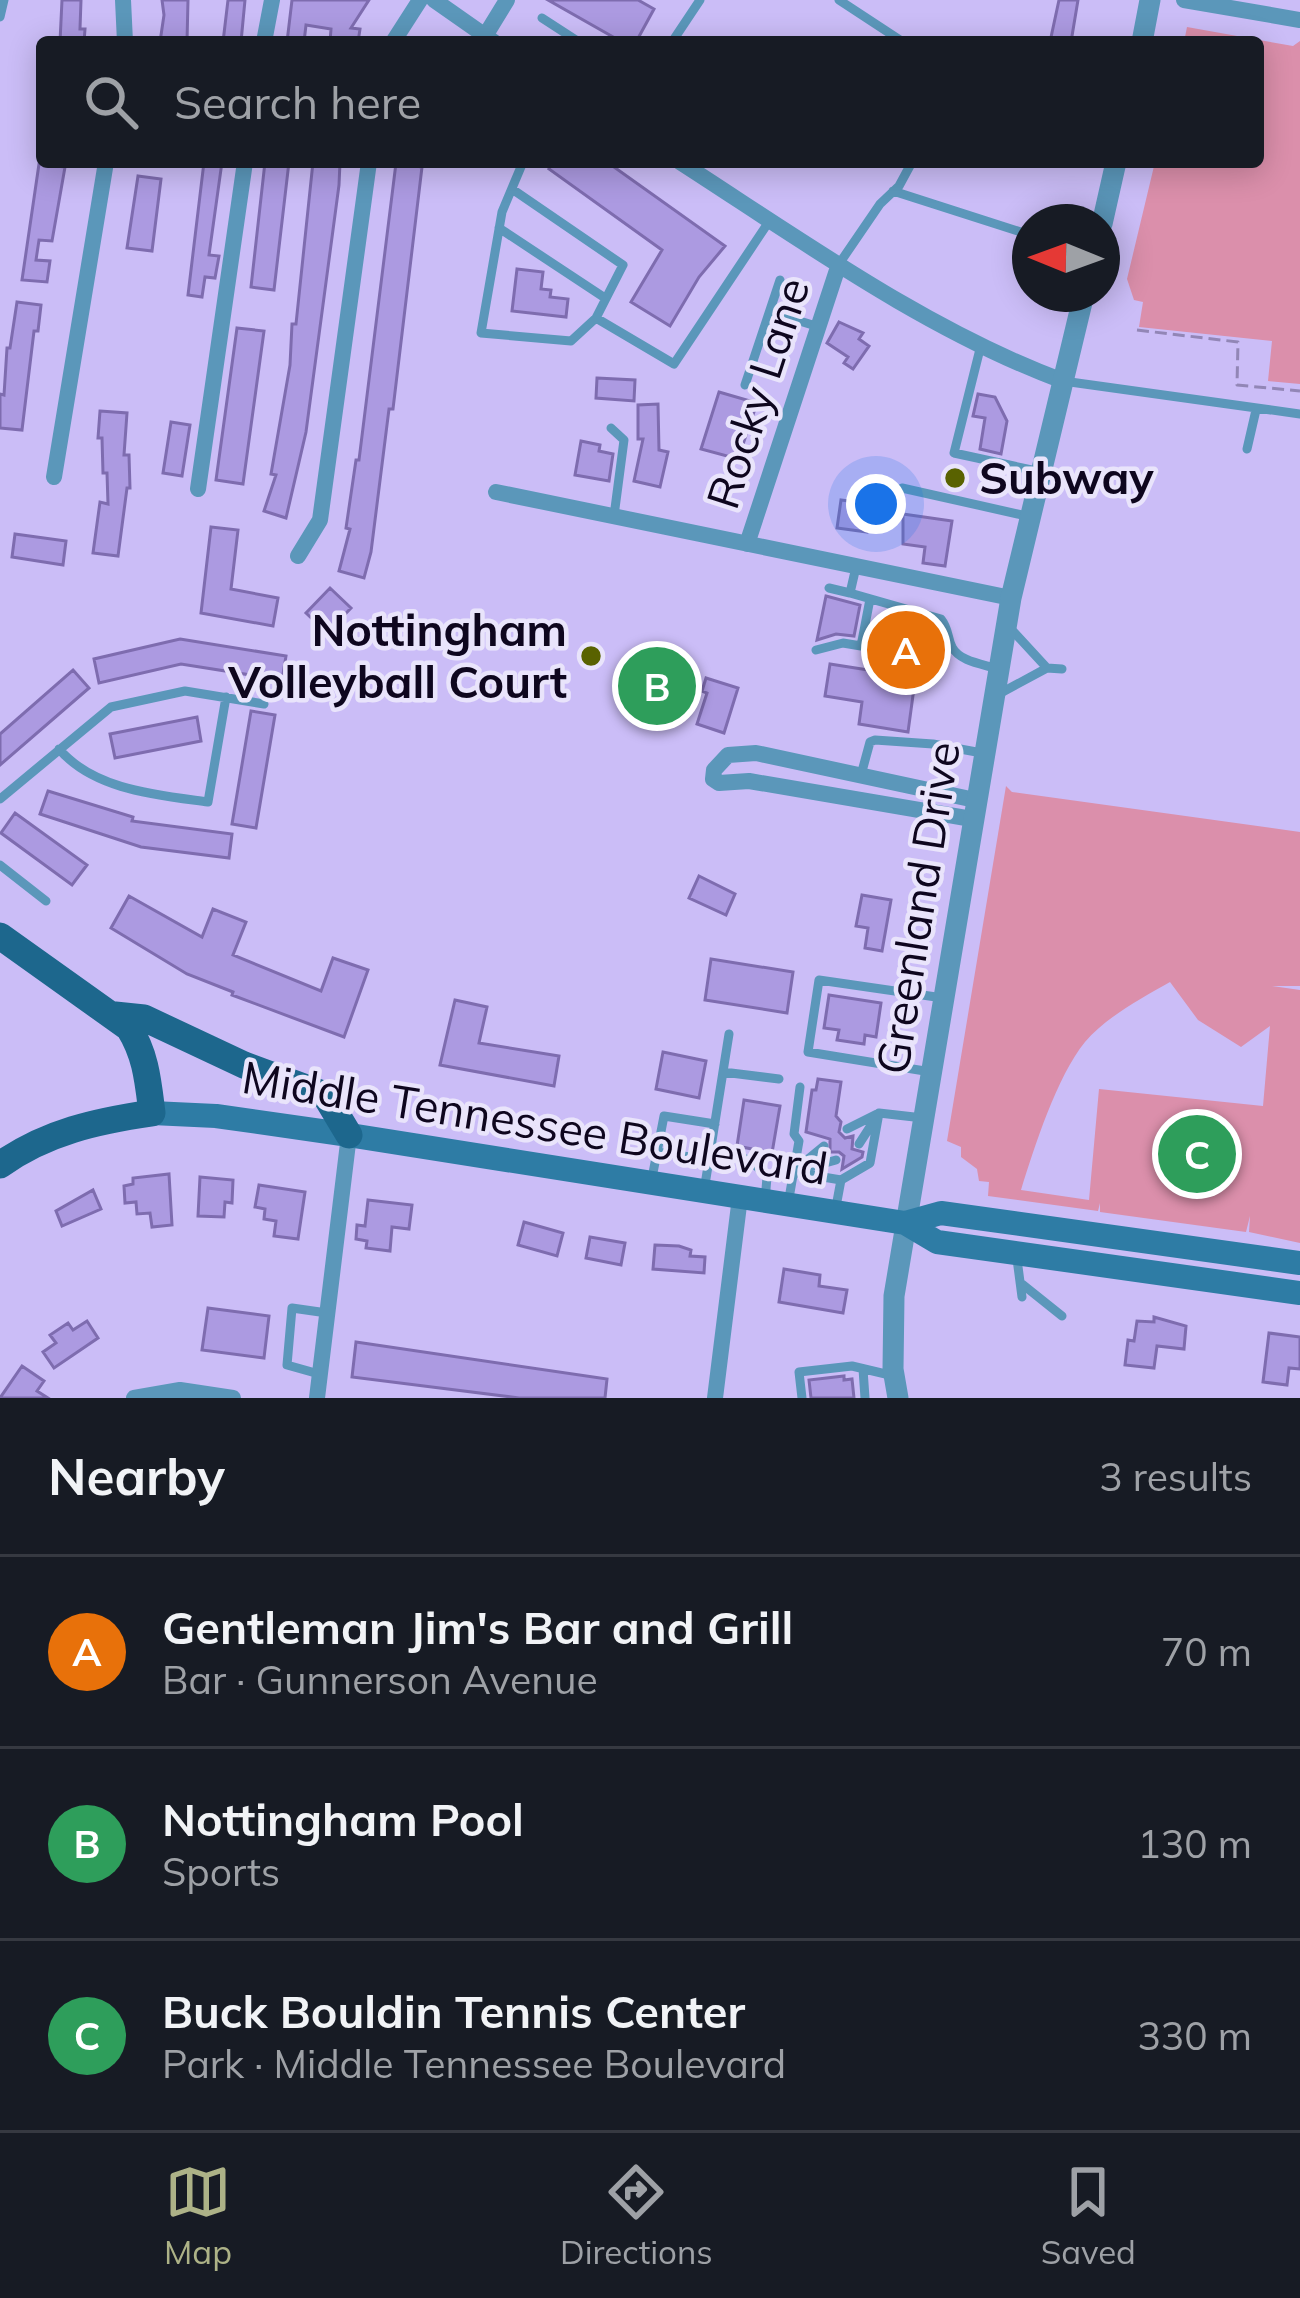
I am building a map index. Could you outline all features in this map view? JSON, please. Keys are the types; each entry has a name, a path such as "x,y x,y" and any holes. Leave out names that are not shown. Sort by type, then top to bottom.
{"main road":[{"path":"0,936 115,1015 141,1047 152,1112 89,1122 24,1148 0,1165"},
{"path":"115,1015 144,1018 244,1065 326,1095 349,1135"},
{"name":"Middle Tennessee Boulevard","path":"152,1112 349,1135 764,1200 905,1223 937,1242 1300,1293"},
{"name":"Middle Tennessee Boulevard","path":"905,1223 941,1213 1300,1263"}],"street":[{"path":"123,0 125,36"},
{"path":"265,36 272,0"},
{"path":"397,36 420,0"},
{"path":"434,0 485,36"},
{"path":"490,36 507,0"},
{"path":"1143,36 1150,0"},
{"path":"1184,0 1300,20"},
{"path":"54,477 105,168"},
{"path":"198,489 244,168"},
{"path":"298,556 320,520 368,168"},
{"path":"689,168 839,264 1010,362 1063,381"},
{"path":"1107,204 1115,168"},
{"name":"Rocky Lane","path":"747,544 839,264"},
{"name":"Greenland Drive","path":"896,1387 894,1296 982,753 1011,598 1080,312"},
{"path":"496,492 1011,598"},
{"path":"756,753 861,776 973,809 749,781 719,783 713,779 714,770 728,755 756,753"},
{"path":"317,1398 349,1135"},
{"path":"715,1398 764,1200"},
{"path":"134,1398 180,1390 233,1398"}],"lane":[{"path":"0,17 4,0"},
{"path":"677,36 700,0"},
{"path":"844,1 894,36"},
{"path":"542,18 570,36"},
{"path":"512,189 623,265 596,318 571,341 481,333 499,228 512,189 521,168"},
{"path":"839,264 908,168"},
{"path":"893,191 1012,229"},
{"path":"596,318 674,364 770,220"},
{"path":"499,228 604,298"},
{"path":"745,385 781,280"},
{"path":"770,312 816,326"},
{"path":"982,345 954,453 1041,472"},
{"path":"1063,381 1300,414"},
{"path":"1247,449 1256,410"},
{"path":"611,428 624,440 614,517"},
{"path":"902,488 1030,517"},
{"path":"850,593 856,566"},
{"path":"896,606 901,575"},
{"path":"829,588 945,622 953,650 998,669"},
{"path":"816,650 843,643 861,646 870,599"},
{"path":"1006,624 1047,668"},
{"path":"992,698 1047,668 1062,669"},
{"path":"0,799 111,707 185,691 264,704"},
{"path":"59,749 77,770 146,794 208,802 226,697"},
{"path":"861,776 869,742 875,740 982,753"},
{"path":"0,865 46,902"},
{"path":"931,1072 808,1052 818,980 943,998"},
{"path":"704,1191 729,1034"},
{"path":"723,1072 778,1079"},
{"path":"794,1172 800,1087"},
{"path":"859,1144 879,1113"},
{"path":"794,1172 842,1180 870,1163 879,1113"},
{"path":"848,1129 879,1113 923,1118"},
{"path":"652,1183 664,1116 715,1124"},
{"path":"764,1200 824,1146"},
{"path":"657,1152 710,1154 757,1163 767,1177 764,1200"},
{"path":"794,1172 836,1160"},
{"path":"836,1212 842,1180"},
{"path":"1016,1253 1022,1297"},
{"path":"1022,1284 1062,1316"},
{"path":"320,1374 287,1365 292,1308 327,1313"},
{"path":"802,1398 799,1372 862,1369 896,1387"},
{"path":"862,1369 865,1398"}],"path":[{"path":"1137,329 1238,342 1235,381 1251,390 1300,391"},
{"path":"1273,397 1274,388"}],"shaded area":[{"path":"1187,27 1237,36 1185,36"},
{"path":"1264,41 1293,46 1300,41 1300,384 1268,381 1272,341 1139,327 1143,302 1134,300 1127,279 1154,168 1264,168"},
{"path":"641,658 685,671 674,715 629,702"},
{"path":"1006,786 1012,792 1300,832 1300,986 1272,986 1300,990 1300,1243 1249,1232 1250,1216 1246,1232 1100,1212 1100,1203 1098,1211 988,1196 989,1182 979,1181 977,1169 961,1157 961,1147 947,1141","holes":["1170,982 1198,1020 1241,1047 1270,1026 1263,1106 1099,1089 1089,1200 1021,1190 1056,1093 1075,1056 1094,1033"]}],"building":[{"path":"62,0 81,0 80,29 85,29 84,36 60,36"},
{"path":"162,0 188,0 187,36 161,36"},
{"path":"228,0 245,0 242,36 224,36"},
{"path":"292,0 369,0 351,28 360,29 359,36 330,36 331,29 306,25 305,36 288,36"},
{"path":"548,0 638,0 654,9 639,36 611,36"},
{"path":"1059,0 1078,0 1072,36 1051,36"},
{"path":"38,168 65,168 52,241 39,240 36,260 50,261 47,282 22,280"},
{"path":"203,168 221,168 209,255 219,256 215,278 205,277 202,297 188,295"},
{"path":"264,168 288,168 274,290 251,287"},
{"path":"312,168 340,168 306,432 286,518 264,511 276,475 271,474 290,365 292,324 296,324"},
{"path":"395,168 422,168 393,409 389,409 364,578 339,571 359,460"},
{"path":"615,168 725,246 699,277 670,326 631,302 662,250 549,169"},
{"path":"138,176 161,179 152,251 127,248"},
{"path":"517,269 543,272 541,289 551,290 550,297 568,299 566,317 512,311"},
{"path":"17,302 41,305 22,430 0,428 0,394 4,395"},
{"path":"839,322 863,333 859,339 869,346 853,369 844,363 848,357 827,343"},
{"path":"237,328 264,331 243,484 216,480"},
{"path":"597,378 635,380 634,401 596,398"},
{"path":"719,392 757,403 738,459 701,449"},
{"path":"978,394 995,397 1007,421 1001,454 980,449 985,418 973,416"},
{"path":"658,404 659,450 668,452 660,487 634,481 643,439 638,439 638,405"},
{"path":"100,411 127,413 124,455 129,455 130,488 118,556 93,553 100,502 108,504 102,438 98,438"},
{"path":"171,422 190,425 182,476 163,473"},
{"path":"581,441 613,454 609,481 575,475"},
{"path":"841,500 866,503 864,512 870,513 867,532 837,528"},
{"path":"903,514 952,521 945,566 923,563 925,547 903,544"},
{"path":"211,527 238,530 231,589 278,598 273,626 201,613"},
{"path":"15,534 66,541 63,565 12,557"},
{"path":"330,588 351,608 327,633 306,613"},
{"path":"826,596 860,605 854,636 836,634 817,640"},
{"path":"888,631 929,639 924,668 917,666 908,732 859,724 862,702 825,696 830,664 881,672"},
{"path":"180,639 286,656 282,680 181,664 99,683 94,659"},
{"path":"73,670 89,688 0,765 0,734"},
{"path":"706,678 738,688 724,733 697,724 707,693 702,691"},
{"path":"251,711 275,715 256,828 232,824"},
{"path":"197,717 201,741 115,758 110,734"},
{"path":"48,791 133,817 132,821 232,834 229,858 141,847 40,814"},
{"path":"15,813 87,865 72,885 1,833"},
{"path":"699,876 735,894 726,915 689,898"},
{"path":"862,895 891,900 882,951 865,948 868,928 856,926"},
{"path":"129,896 202,937 213,909 246,922 233,955 321,991 333,958 368,970 344,1037 187,974 111,928"},
{"path":"711,959 793,972 787,1013 705,1000"},
{"path":"829,995 881,1003 876,1037 865,1035 864,1044 837,1040 839,1030 824,1028"},
{"path":"455,1000 487,1007 479,1043 559,1056 554,1086 440,1065"},
{"path":"663,1052 706,1061 699,1098 656,1089"},
{"path":"818,1079 841,1082 836,1116 841,1122 839,1132 845,1138 853,1136 852,1149 863,1152 842,1169 844,1156 830,1152 830,1139 806,1132"},
{"path":"744,1100 780,1106 772,1153 737,1146"},
{"path":"169,1174 172,1225 152,1227 150,1213 137,1214 136,1202 125,1203 124,1186 133,1184 133,1178"},
{"path":"200,1177 233,1180 232,1203 225,1202 224,1217 198,1216"},
{"path":"259,1185 305,1192 298,1239 274,1236 276,1221 264,1219 265,1209 255,1207"},
{"path":"93,1190 101,1209 62,1226 56,1211"},
{"path":"368,1200 412,1205 409,1229 392,1227 390,1251 366,1248 367,1241 356,1239 357,1225 365,1226"},
{"path":"524,1222 563,1233 557,1256 518,1245"},
{"path":"590,1237 625,1243 621,1265 586,1258"},
{"path":"655,1245 679,1246 691,1250 690,1256 705,1257 704,1273 653,1269"},
{"path":"784,1269 820,1275 819,1286 847,1290 843,1313 779,1302"},
{"path":"208,1308 269,1316 264,1358 202,1350"},
{"path":"1154,1317 1186,1326 1184,1349 1157,1346 1154,1368 1125,1365 1128,1340 1134,1341 1137,1321 1154,1322"},
{"path":"87,1321 98,1338 54,1368 43,1352 56,1343 50,1335 68,1323 73,1330"},
{"path":"1269,1333 1300,1337 1300,1369 1289,1368 1287,1385 1263,1382"},
{"path":"356,1342 607,1379 605,1398 519,1398 352,1377"},
{"path":"22,1366 44,1381 37,1391 48,1398 0,1398"},
{"path":"844,1376 844,1380 852,1379 854,1398 811,1398 809,1380"}],"place":[{"name":"Subway","path":"955,478"},
{"name":"Gentleman Jim's Bar and Grill","path":"906,650"},
{"name":"Nottingham Volleyball Court","path":"591,656"},
{"name":"Nottingham Pool","path":"657,686"},
{"name":"Buck Bouldin Tennis Center","path":"1197,1154"}]}
